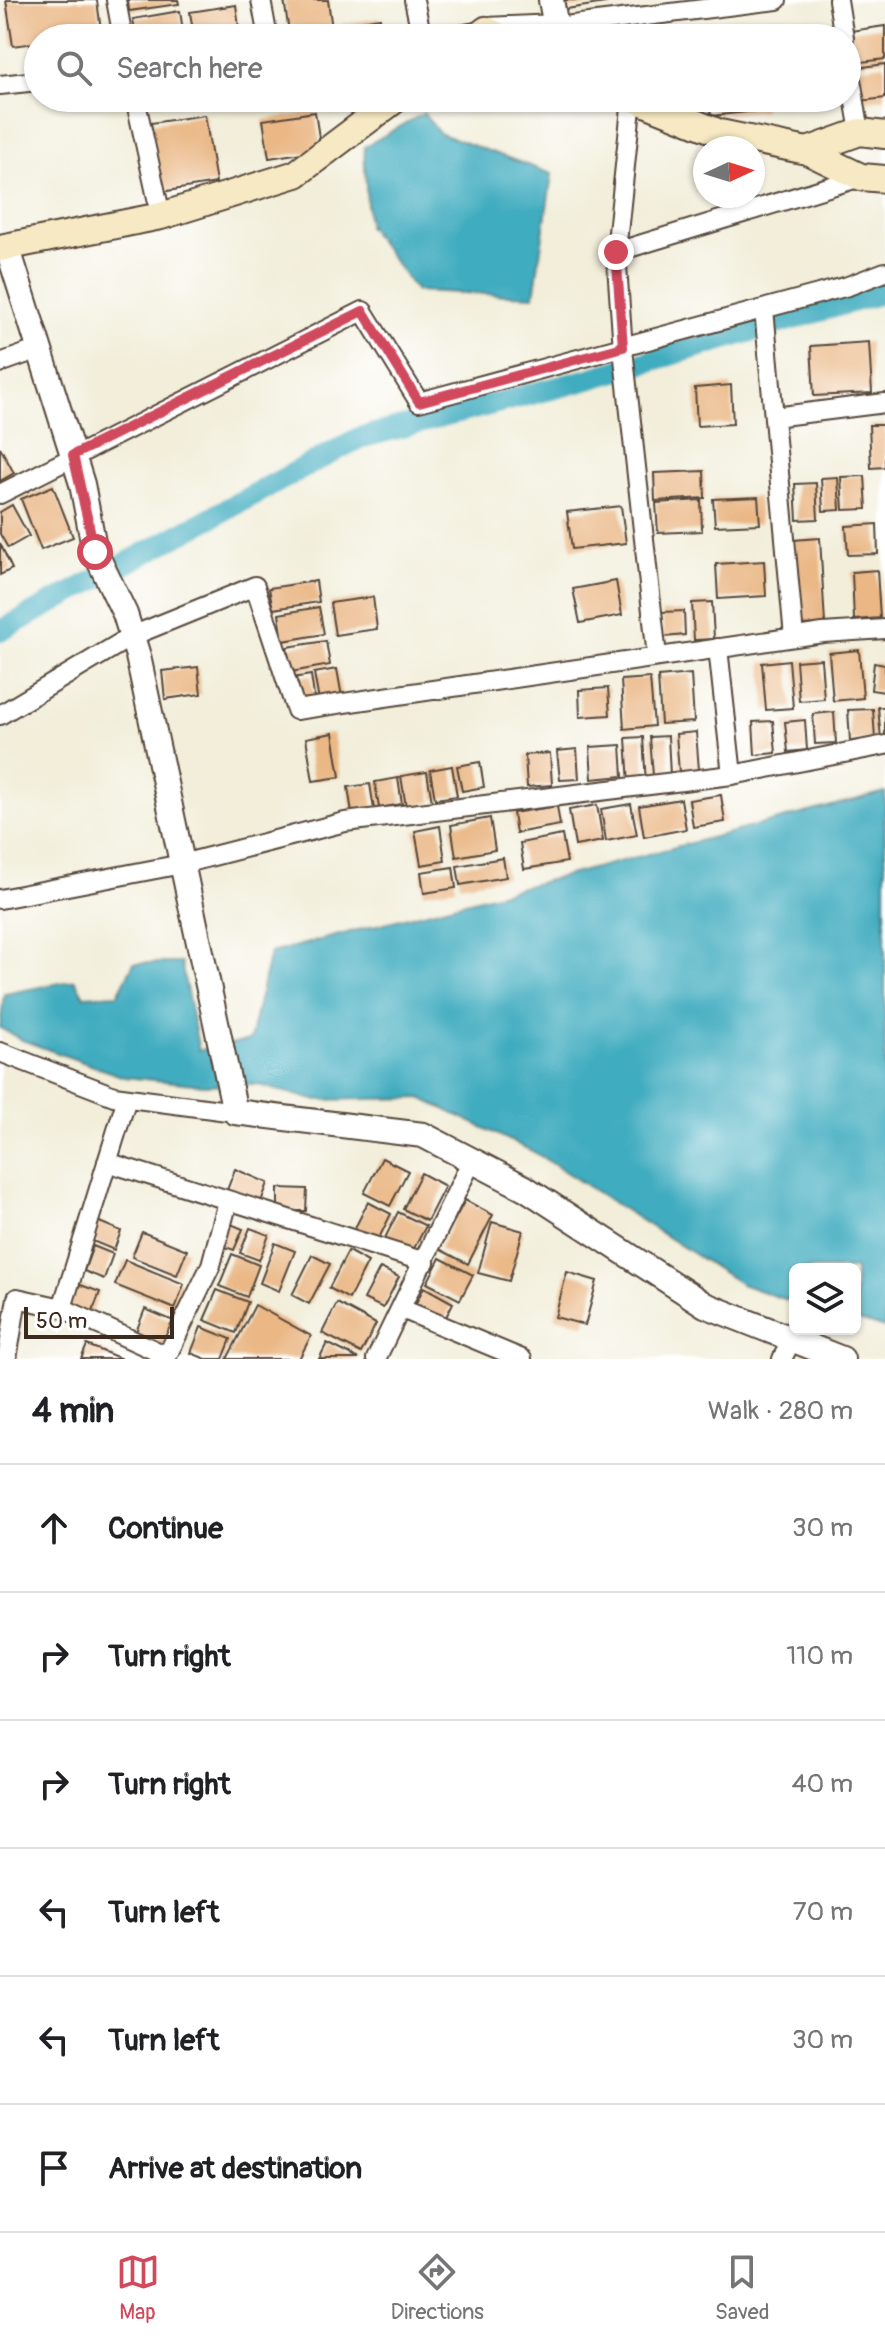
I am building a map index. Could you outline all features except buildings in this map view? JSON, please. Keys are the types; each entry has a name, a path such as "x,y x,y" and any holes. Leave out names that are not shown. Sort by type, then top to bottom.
{"main road":[{"path":"4,247 161,216 296,174 378,112"},
{"path":"667,112 720,133 807,151 873,178"},
{"path":"807,151 872,134"}],"street":[{"path":"116,0 120,24"},
{"path":"261,0 265,24"},
{"path":"414,0 419,24"},
{"path":"551,0 555,24"},
{"path":"575,24 692,5 777,0"},
{"path":"838,0 842,24"},
{"path":"0,85 24,82"},
{"path":"861,100 872,134"},
{"path":"138,112 161,216"},
{"path":"631,112 616,252 623,348 657,657"},
{"path":"616,252 873,178"},
{"path":"4,247 73,455 95,552 128,625 235,1112"},
{"path":"0,494 363,311 419,402 764,310 885,272"},
{"path":"764,310 794,637"},
{"path":"0,363 39,349"},
{"path":"774,417 885,403"},
{"path":"0,715 128,625 255,586 296,710 794,637 885,629"},
{"path":"718,648 732,775"},
{"path":"0,899 182,864 345,822 732,775 885,745"},
{"path":"0,1052 127,1098 423,1135 525,1188 705,1305 787,1350 842,1359"},
{"path":"62,1308 127,1098"},
{"path":"376,1359 472,1160"},
{"path":"107,1162 425,1262"},
{"path":"7,1359 9,1297 62,1308 166,1358 211,1265 228,1201"},
{"path":"402,1309 522,1359"}],"water":[{"path":"424,113 439,133 552,174 534,296 416,291 368,226 364,147"},
{"path":"885,792 885,1328 861,1322 861,1263 789,1263 789,1301 741,1284 534,1152 421,1098 314,1100 255,1084 204,1085 124,1077 22,1040 0,1028 4,994 75,980 84,996 118,994 134,963 181,963 199,1050 250,1040 270,953"}],"waterway":[{"path":"0,631 359,438 582,381 885,292"}],"route":[{"path":"95,552 73,455 363,311 419,402 623,347 616,252"}]}
